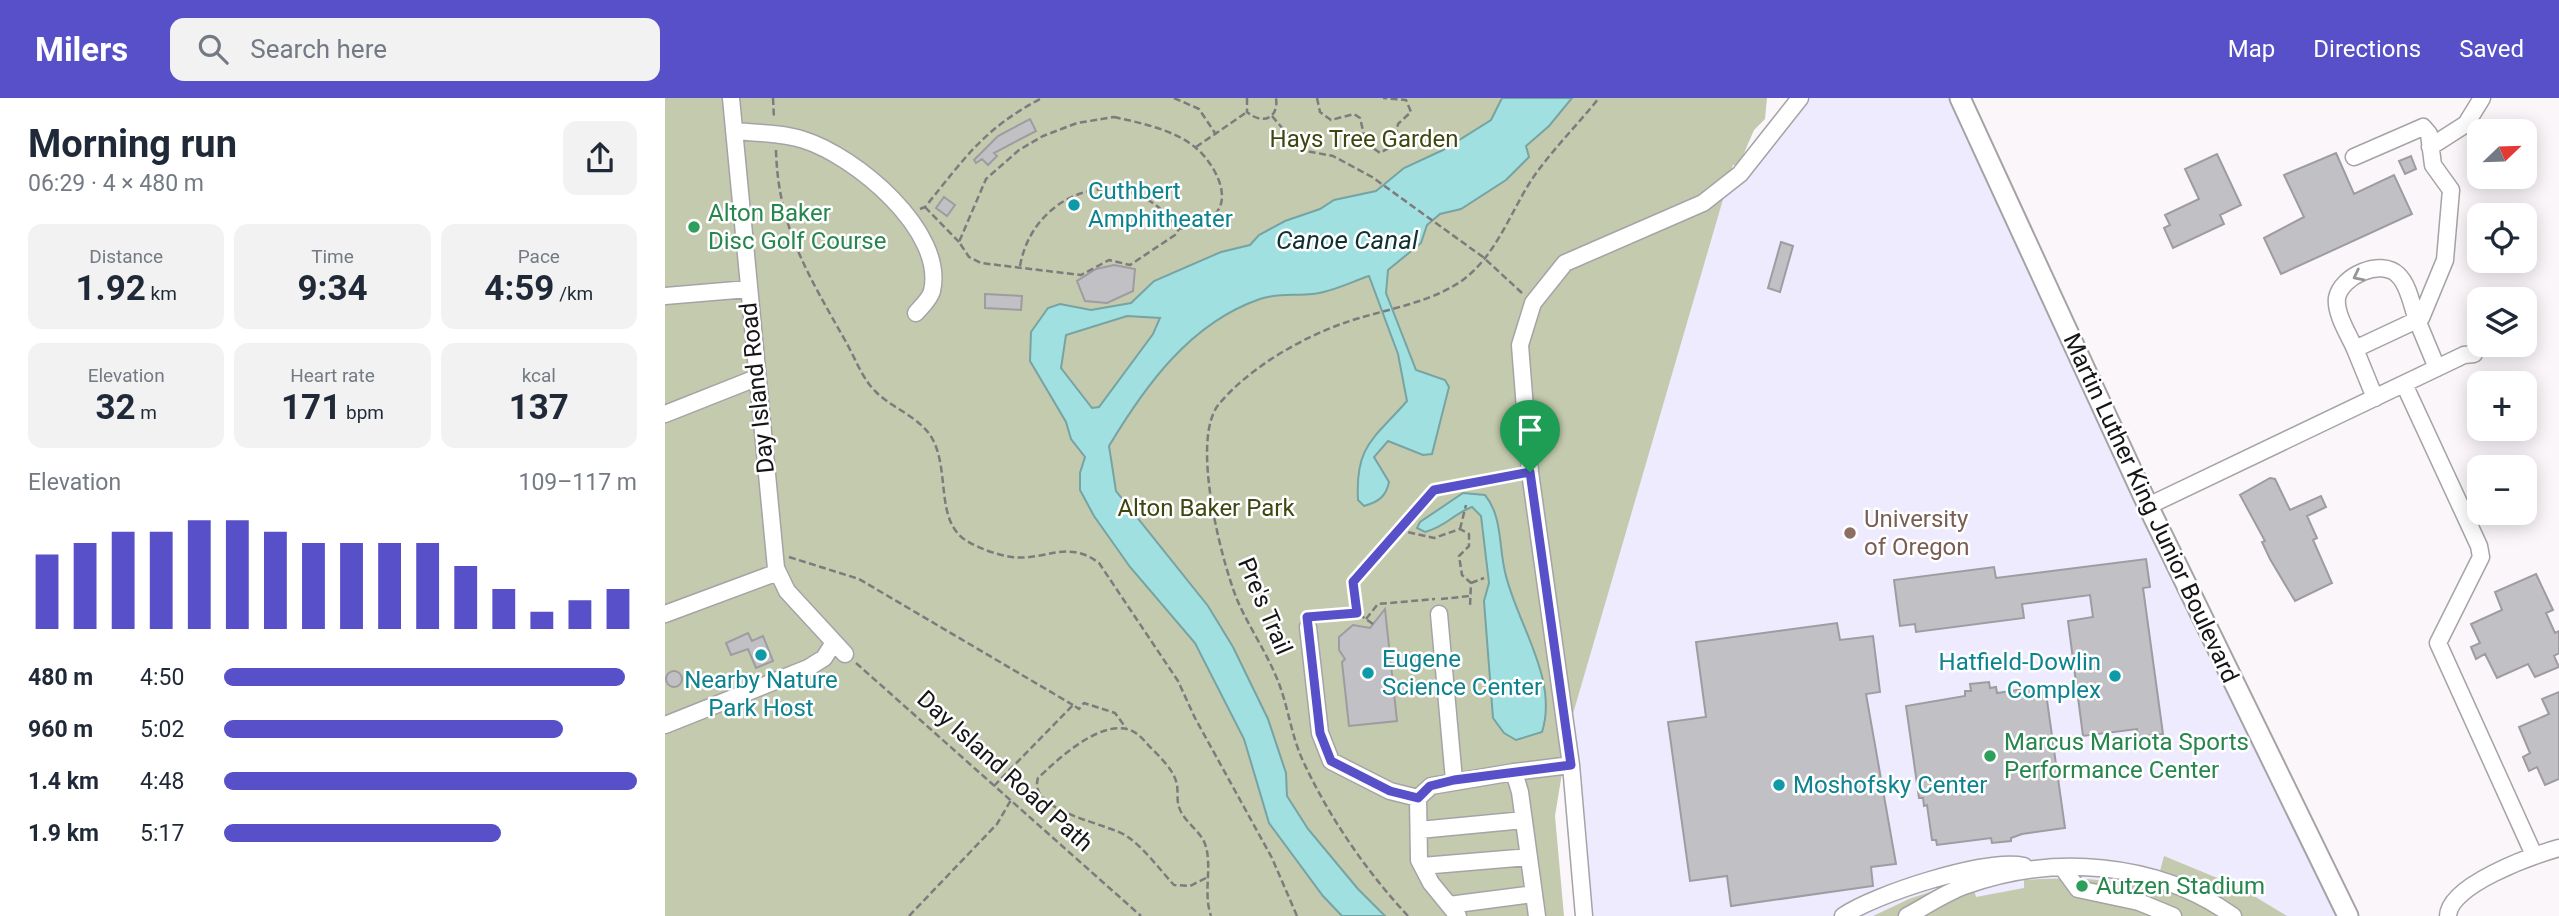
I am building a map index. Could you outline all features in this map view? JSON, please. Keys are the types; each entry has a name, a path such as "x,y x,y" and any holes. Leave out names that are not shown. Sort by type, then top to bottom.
{"main road":[{"name":"Martin Luther King Junior Boulevard","path":"1960,98 2148,506 2348,916"}],"street":[{"name":"Day Island Road","path":"731,98 773,551 778,572 787,591 839,649"},
{"path":"1584,916 1571,765 1530,472 1520,345 1532,303 1565,262 1703,203 1740,174 1800,98"},
{"path":"2430,147 2466,124 2482,98"},
{"path":"2354,157 2419,127 2427,130 2433,165 2451,190 2448,235 2437,282 2421,318 2355,349"},
{"path":"734,131 776,134 804,140 829,150 855,166 901,206 931,258 932,293 916,313"},
{"path":"2375,398 2337,300 2348,281 2361,273 2377,268 2399,275 2437,368"},
{"path":"665,296 748,289"},
{"path":"2148,506 2467,355"},
{"path":"665,414 756,378"},
{"path":"2404,384 2479,546 2481,557 2438,643 2534,855"},
{"path":"665,614 778,572"},
{"path":"1440,614 1454,780"},
{"path":"1308,627 1320,733 1331,761 1390,791 1418,798"},
{"path":"665,725 808,668 839,649"},
{"path":"1534,894 1454,911 1431,883 1419,860 1418,798 1430,786 1454,780 1571,765"},
{"path":"1514,772 1524,820 1537,916"},
{"path":"1419,830 1524,820"},
{"path":"2448,916 2448,906 2460,892 2534,855 2559,848"},
{"path":"1422,866 1529,857"},
{"path":"1843,916 1868,901 1973,869 2010,863 2034,868"},
{"path":"2061,867 2078,889 2139,902 2173,916"},
{"path":"1907,916 1961,887 2034,868 2061,867 2097,868 2143,875 2191,892 2233,916"}],"path":[{"path":"772,98 777,176 783,214 793,242 875,391 932,437 945,474 946,514 953,530 966,540 1014,557 1066,551 1087,554 1099,563 1178,681 1195,718 1272,858 1297,916"},
{"path":"901,206 912,212 925,206 973,147 1006,118 1042,98"},
{"path":"1174,98 1199,109 1215,133"},
{"path":"1247,98 1247,112 1255,119 1264,120 1272,116 1278,107 1276,98"},
{"path":"1317,98 1319,112 1331,120 1354,114 1360,118 1366,142 1380,153 1394,145 1398,124 1411,112 1406,100 1383,98"},
{"name":"Pre's Trail","path":"1408,916 1365,865 1303,761 1275,673 1236,597 1214,523 1209,481 1209,429 1217,406 1254,372 1292,348 1343,323 1417,303 1469,275 1503,233 1537,172 1599,98"},
{"path":"1196,147 1247,112"},
{"path":"1272,116 1301,150 1333,156 1371,177 1483,257 1532,303"},
{"path":"925,206 959,242 969,257 981,263 1081,275 1109,260 1130,265 1175,235 1179,229 1203,222 1216,213 1222,201 1221,184 1196,147 1143,124 1114,117 1077,123 1043,136 1019,150 986,179 959,242"},
{"path":"1020,266 1023,249 1032,229 1052,208 1072,196 1095,190 1126,190 1149,199 1169,214 1179,229"},
{"path":"1357,613 1353,582 1434,490 1530,472"},
{"path":"1460,529 1465,505"},
{"path":"1398,530 1434,538 1460,529 1469,534 1469,546 1459,556 1462,575 1471,583"},
{"path":"773,551 859,579 902,601 1079,709 1084,704 1115,713 1126,728"},
{"path":"1471,583 1484,578"},
{"path":"1471,583 1471,606"},
{"path":"1366,619 1378,604 1470,596"},
{"path":"1308,627 1307,617 1357,613 1373,624"},
{"name":"Day Island Road Path","path":"839,649 1141,916"},
{"path":"994,786 1073,705"},
{"path":"1206,878 1190,886 1174,885 1129,838 1109,827 1060,811 1045,801 1038,791 1038,778 1061,755 1086,739 1108,730 1126,728 1136,732 1176,781 1179,807 1207,848 1206,878 1210,916"},
{"path":"909,916 997,824 1011,800"}],"shaded area":[{"name":"University of Oregon","path":"1800,98 1960,98 2348,916 1584,916 1533,303 1703,203"}],"green space":[{"name":"Alton Baker Park","path":"665,98 1767,98 1765,119 1754,130 1739,165 1733,165 1570,724 1555,816 1564,916 665,916"},
{"name":"Autzen Stadium","path":"2164,856 2239,887 2287,916 1873,916 1909,899 1971,878 1976,897 2024,888 2024,880 2041,879 2106,881 2155,890"}],"water":[{"name":"Canoe Canal","path":"1502,98 1572,98 1549,126 1526,146 1529,157 1506,180 1461,209 1440,214 1427,225 1421,243 1388,270 1386,293 1416,370 1445,380 1449,387 1432,454 1423,455 1388,441 1374,457 1389,482 1381,498 1364,506 1358,500 1363,455 1376,435 1407,401 1398,354 1369,276 1320,293 1260,299 1212,324 1191,340 1154,379 1109,446 1116,491 1208,606 1233,647 1268,719 1286,773 1287,796 1308,829 1358,889 1385,916 1342,916 1323,896 1269,823 1244,739 1195,643 1130,567 1094,516 1080,490 1080,473 1085,457 1071,439 1066,422 1030,361 1031,332 1048,308 1060,304 1091,310 1131,303 1154,281 1221,252 1250,245 1259,235 1285,221 1320,209 1334,200 1376,191 1404,168 1443,150 1491,120","holes":["1127,316 1160,318 1153,334 1099,407 1092,408 1061,368 1066,335"]},
{"path":"1463,493 1485,495 1494,512 1510,591 1541,671 1546,712 1542,732 1516,740 1504,733 1493,718 1484,601 1489,583 1481,516 1472,507 1433,529 1425,532 1417,528 1420,522"}],"building":[{"path":"1030,119 1036,131 994,153 997,156 988,165 982,159 976,163 974,160 998,136"},
{"path":"2336,153 2354,194 2394,175 2412,214 2281,274 2264,238 2304,217 2284,175"},
{"path":"2217,154 2241,205 2220,215 2224,224 2173,248 2164,228 2170,225 2165,215 2199,199 2185,169"},
{"path":"2411,156 2416,169 2405,174 2399,161"},
{"path":"944,197 955,205 947,216 936,208"},
{"path":"1781,242 1793,246 1780,292 1768,288"},
{"path":"1114,265 1135,269 1133,291 1107,303 1085,301 1077,281 1096,269"},
{"path":"985,294 1022,296 1021,310 985,308"},
{"path":"2270,478 2275,479 2290,510 2321,496 2326,507 2307,516 2317,538 2313,540 2332,583 2295,601 2270,559 2262,542 2265,541 2240,495"},
{"name":"Hatfield-Dowlin Complex","path":"2146,559 2150,587 2143,588 2163,734 2138,737 2137,729 2083,736 2068,621 2093,617 2090,595 2022,604 2024,618 1916,632 1915,624 1900,626 1894,580 1994,567 1996,578"},
{"path":"2536,574 2553,610 2546,613 2555,633 2559,631 2559,653 2554,656 2559,667 2535,677 2528,664 2497,678 2485,654 2476,659 2471,647 2480,643 2471,624 2502,610 2495,592"},
{"path":"1385,609 1397,721 1349,726 1342,662 1345,659 1339,650 1339,637 1353,625 1370,628"},
{"name":"Moshofsky Center","path":"1837,623 1840,640 1873,636 1880,692 1866,694 1896,864 1871,867 1873,886 1731,906 1727,876 1690,881 1668,722 1706,717 1696,642"},
{"name":"Nearby Nature Park Host","path":"748,633 752,641 763,636 773,661 756,668 748,649 731,655 726,643"},
{"path":"674,671 682,679 674,687 666,679"},
{"path":"1989,682 1990,688 1996,687 1997,693 2045,686 2065,828 2022,834 2011,838 2011,841 1992,843 1991,838 1937,845 1936,840 1932,840 1927,805 1924,806 1923,798 1919,798 1906,706 1965,696 1965,691 1971,691 1970,684"},
{"path":"2559,692 2559,779 2545,785 2537,767 2529,771 2523,757 2530,753 2519,727 2549,714 2542,699"}],"place":[{"name":"Cuthbert Amphitheater","path":"1074,205"},
{"name":"Alton Baker Disc Golf Course","path":"694,227"},
{"name":"University of Oregon","path":"1850,533"},
{"name":"Nearby Nature Park Host","path":"761,655"},
{"name":"Eugene Science Center","path":"1368,673"},
{"name":"Hatfield-Dowlin Complex","path":"2115,676"},
{"name":"Marcus Mariota Sports Performance Center","path":"1990,756"},
{"name":"Moshofsky Center","path":"1779,785"},
{"name":"Autzen Stadium","path":"2082,886"}],"route":[{"path":"1530,472 1571,765 1454,780 1430,786 1418,798 1390,791 1331,761 1320,733 1307,617 1357,613 1353,582 1434,490 1448,485 1530,472"}],"park label":[{"name":"Hays Tree Garden","path":"1364,139"}]}
